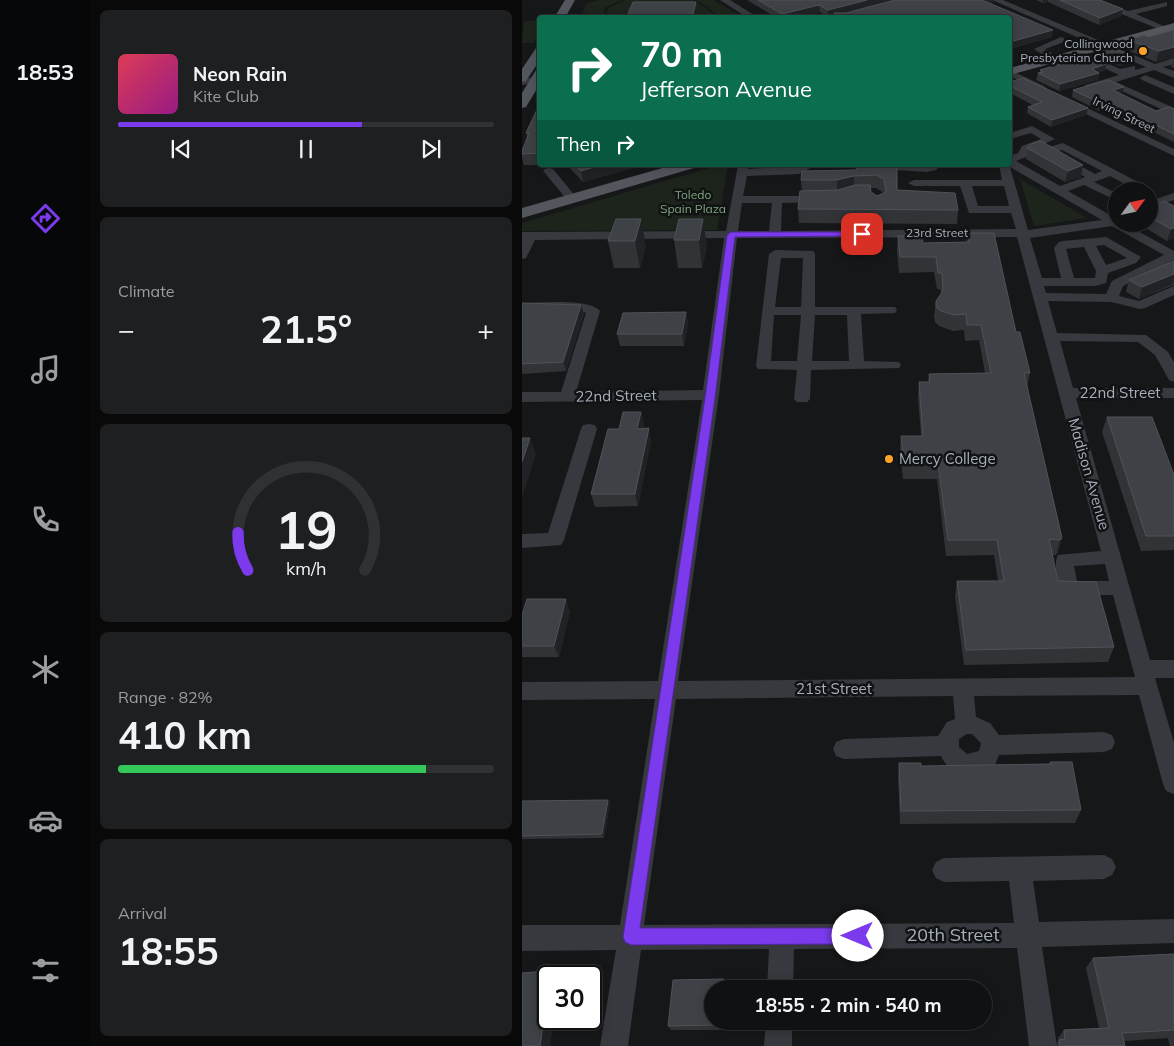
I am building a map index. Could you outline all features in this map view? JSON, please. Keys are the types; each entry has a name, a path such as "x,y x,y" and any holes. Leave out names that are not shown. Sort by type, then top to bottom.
{"main road":[{"path":"561,15 570,0"},
{"path":"574,15 582,0"},
{"path":"1012,72 1169,27"},
{"path":"522,80 537,55"},
{"path":"522,104 537,80"},
{"path":"522,213 682,167"}],"street":[{"path":"724,0 750,15"},
{"path":"996,0 1169,73"},
{"path":"1150,0 1174,5"},
{"path":"1097,1 1127,14 1169,27"},
{"path":"1127,14 1164,4"},
{"path":"1026,23 1040,18"},
{"path":"1045,33 1061,40 1038,49 1055,59"},
{"path":"1077,53 1174,102"},
{"path":"1126,77 1150,65 1174,61"},
{"path":"1054,95 1126,77 1144,78 1169,73"},
{"name":"Irving Street","path":"1012,74 1174,153"},
{"path":"522,80 537,78"},
{"path":"1144,78 1174,91"},
{"path":"1106,81 1174,112"},
{"path":"1012,135 1032,129 1050,139 1026,148 1022,155 1012,160"},
{"path":"1108,193 1046,151 1063,146 1129,182"},
{"path":"1012,162 1108,218"},
{"path":"742,173 799,171 807,167"},
{"path":"889,167 927,170 932,167"},
{"name":"Madison Avenue","path":"1004,167 1144,678 1165,724 1174,784"},
{"path":"549,171 572,199"},
{"path":"1059,190 1111,172"},
{"path":"742,173 766,180 770,194 775,234"},
{"path":"614,1046 711,395 731,235 742,173"},
{"path":"914,183 1008,183"},
{"path":"965,183 973,210 1015,209"},
{"path":"737,200 770,194 838,199"},
{"path":"1158,202 1174,196"},
{"path":"990,209 996,233"},
{"name":"23rd Street","path":"526,236 731,235 879,229 1022,234 1108,223"},
{"path":"1132,232 1173,256"},
{"path":"522,255 526,236"},
{"path":"1069,282 1060,248 1063,245 1106,241 1135,257 1132,260 1102,271"},
{"path":"1037,290 1069,282 1095,282 1101,280 1102,271 1089,243"},
{"path":"802,399 805,366 808,311 808,254 775,254 763,366 805,366 894,365"},
{"path":"1111,298 1117,284 1173,256"},
{"path":"1037,290 1111,298 1140,305 1174,290"},
{"path":"522,307 583,307 593,311 567,397"},
{"path":"854,310 857,365"},
{"path":"768,311 890,310"},
{"path":"1050,337 1142,338 1162,352 1174,376"},
{"name":"22nd Street","path":"1066,393 1174,393"},
{"name":"22nd Street","path":"522,397 711,395"},
{"path":"522,541 555,540 589,429"},
{"path":"1112,557 1064,560 1069,588 1120,588"},
{"name":"21st Street","path":"522,692 963,688 1144,678 1174,669"},
{"path":"963,688 966,724"},
{"path":"966,724 973,725 986,732 992,745 987,758 975,764 968,764 954,758 947,746 949,733 954,728 966,724"},
{"path":"992,745 1104,742"},
{"path":"844,749 947,746"},
{"path":"944,870 1104,867"},
{"path":"1019,869 1043,1046"},
{"name":"20th Street","path":"522,938 1027,935 1174,931"},
{"path":"780,980 782,936"},
{"path":"778,1046 779,1030"}],"green space":[{"path":"600,0 622,0 605,8 603,15 589,15 582,12 587,3"},
{"path":"625,0 692,0 715,15 668,15 631,12 606,15 608,8"},
{"path":"695,0 713,0 739,15 717,15 705,5"},
{"path":"524,21 537,21 537,37 534,43 522,43"},
{"name":"Toledo Spain Plaza","path":"712,167 728,167 717,230 522,231 522,223"},
{"path":"1020,179 1087,218 1034,226"}],"building":[{"path":"758,0 867,0 828,10 819,5 782,14"},
{"path":"895,0 982,0 1053,30 1012,41 1012,15 837,15 834,13 846,13"},
{"path":"1060,0 1100,0 1123,9 1100,18"},
{"path":"633,2 696,2 693,15 627,15"},
{"path":"1174,30 1174,47 1159,51 1129,40 1144,35 1148,37"},
{"path":"1113,48 1133,56 1120,60 1101,51"},
{"path":"1088,56 1106,64 1092,69 1099,73 1060,84 1038,73 1043,72 1040,70"},
{"path":"1023,78 1088,108 1052,120 1028,107 1042,102 1012,87 1012,81"},
{"path":"1108,80 1124,87 1113,90 1156,111 1169,107 1174,109 1174,134 1124,110 1121,111 1105,103 1102,104 1073,90"},
{"path":"537,109 537,153 522,154 529,133 526,133"},
{"path":"1041,141 1083,165 1068,171 1027,148 1031,144"},
{"path":"577,167 594,167 581,171"},
{"path":"857,167 897,167 897,190 955,193 958,210 798,209 800,191 838,190 855,185 870,185 871,192 877,196 886,192 884,179 876,175 854,176 837,180 801,180 802,171 856,170"},
{"path":"1164,201 1174,206 1174,228 1171,229 1158,222 1158,204"},
{"path":"616,219 641,219 635,241 608,241"},
{"path":"679,219 703,219 699,240 674,240"},
{"path":"967,233 994,233 1016,332 1020,332 1030,373 1024,373 1062,538 1060,540 1049,539 1058,581 1096,582 1114,647 966,650 957,581 1004,581 997,540 948,540 938,463 904,463 901,436 923,436 919,382 930,382 929,374 991,373 981,325 967,325 966,314 954,315 941,311 936,307 936,301 943,291 942,273 938,273 936,257 900,257 898,236 922,235 923,243 969,242"},
{"path":"1174,261 1174,274 1142,287 1129,280"},
{"path":"522,303 581,305 563,362 522,364"},
{"path":"686,312 682,334 617,334 623,313"},
{"path":"623,412 641,412 637,429 649,428 635,494 591,494 608,429 619,429"},
{"path":"1107,417 1152,417 1174,475 1174,536 1146,536"},
{"path":"522,438 530,438 522,462"},
{"path":"527,599 566,599 554,646 522,646 522,615"},
{"path":"1050,762 1072,762 1081,810 901,811 899,763 921,763 921,766 1051,764"},
{"path":"608,800 602,834 522,836 522,801"},
{"path":"1174,954 1174,1030 1122,1033 1125,1046 1060,1046 1059,1040 1065,1039 1064,1030 1109,1028 1093,958"},
{"path":"537,972 537,1030 542,1030 540,1046 522,1046 522,973"},
{"path":"724,979 704,980 704,1025 668,1026 673,980"}],"place":[{"name":"Collingwood Presbyterian Church","path":"1143,51"},
{"name":"Mercy College","path":"889,459"}],"route":[{"path":"858,936 631,937 710,398 731,235 862,234"}]}
